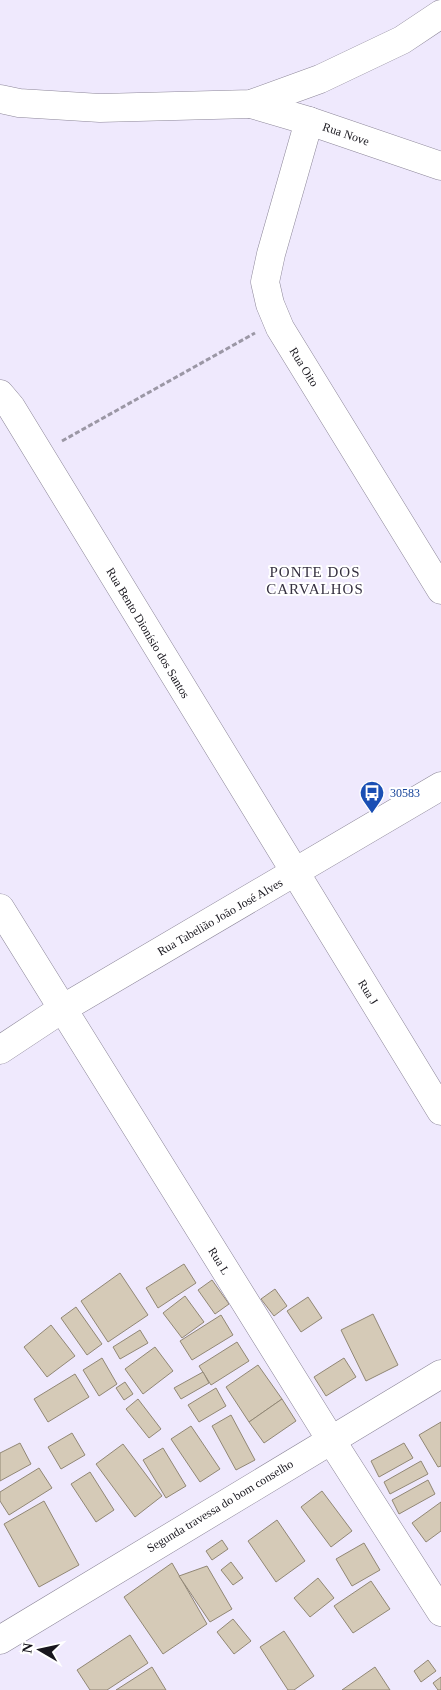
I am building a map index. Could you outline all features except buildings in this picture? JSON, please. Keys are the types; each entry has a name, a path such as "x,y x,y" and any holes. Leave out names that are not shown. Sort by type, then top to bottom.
{"street":[{"path":"0,99 19,103 100,108 251,104 320,79 402,40 441,14"},
{"name":"Rua Nove","path":"251,104 309,121 441,166"},
{"name":"Rua Oito","path":"309,121 271,254 265,282 270,304 280,328 441,590"},
{"name":"Rua Bento Dionísio dos Santos","path":"0,394 11,407 295,874"},
{"name":"Rua Tabelião João José Alves","path":"0,1050 62,1009 295,874 441,786"},
{"name":"Rua J","path":"295,874 441,1111"},
{"name":"Rua L","path":"0,908 331,1440 441,1612"},
{"name":"Segunda travessa do bom conselho","path":"0,1640 441,1374"}],"path":[{"path":"39,454 277,320"}],"place":[{"name":"30583","path":"372,814"}],"district":[{"name":"PONTE DOS CARVALHOS","path":"315,580"}]}
